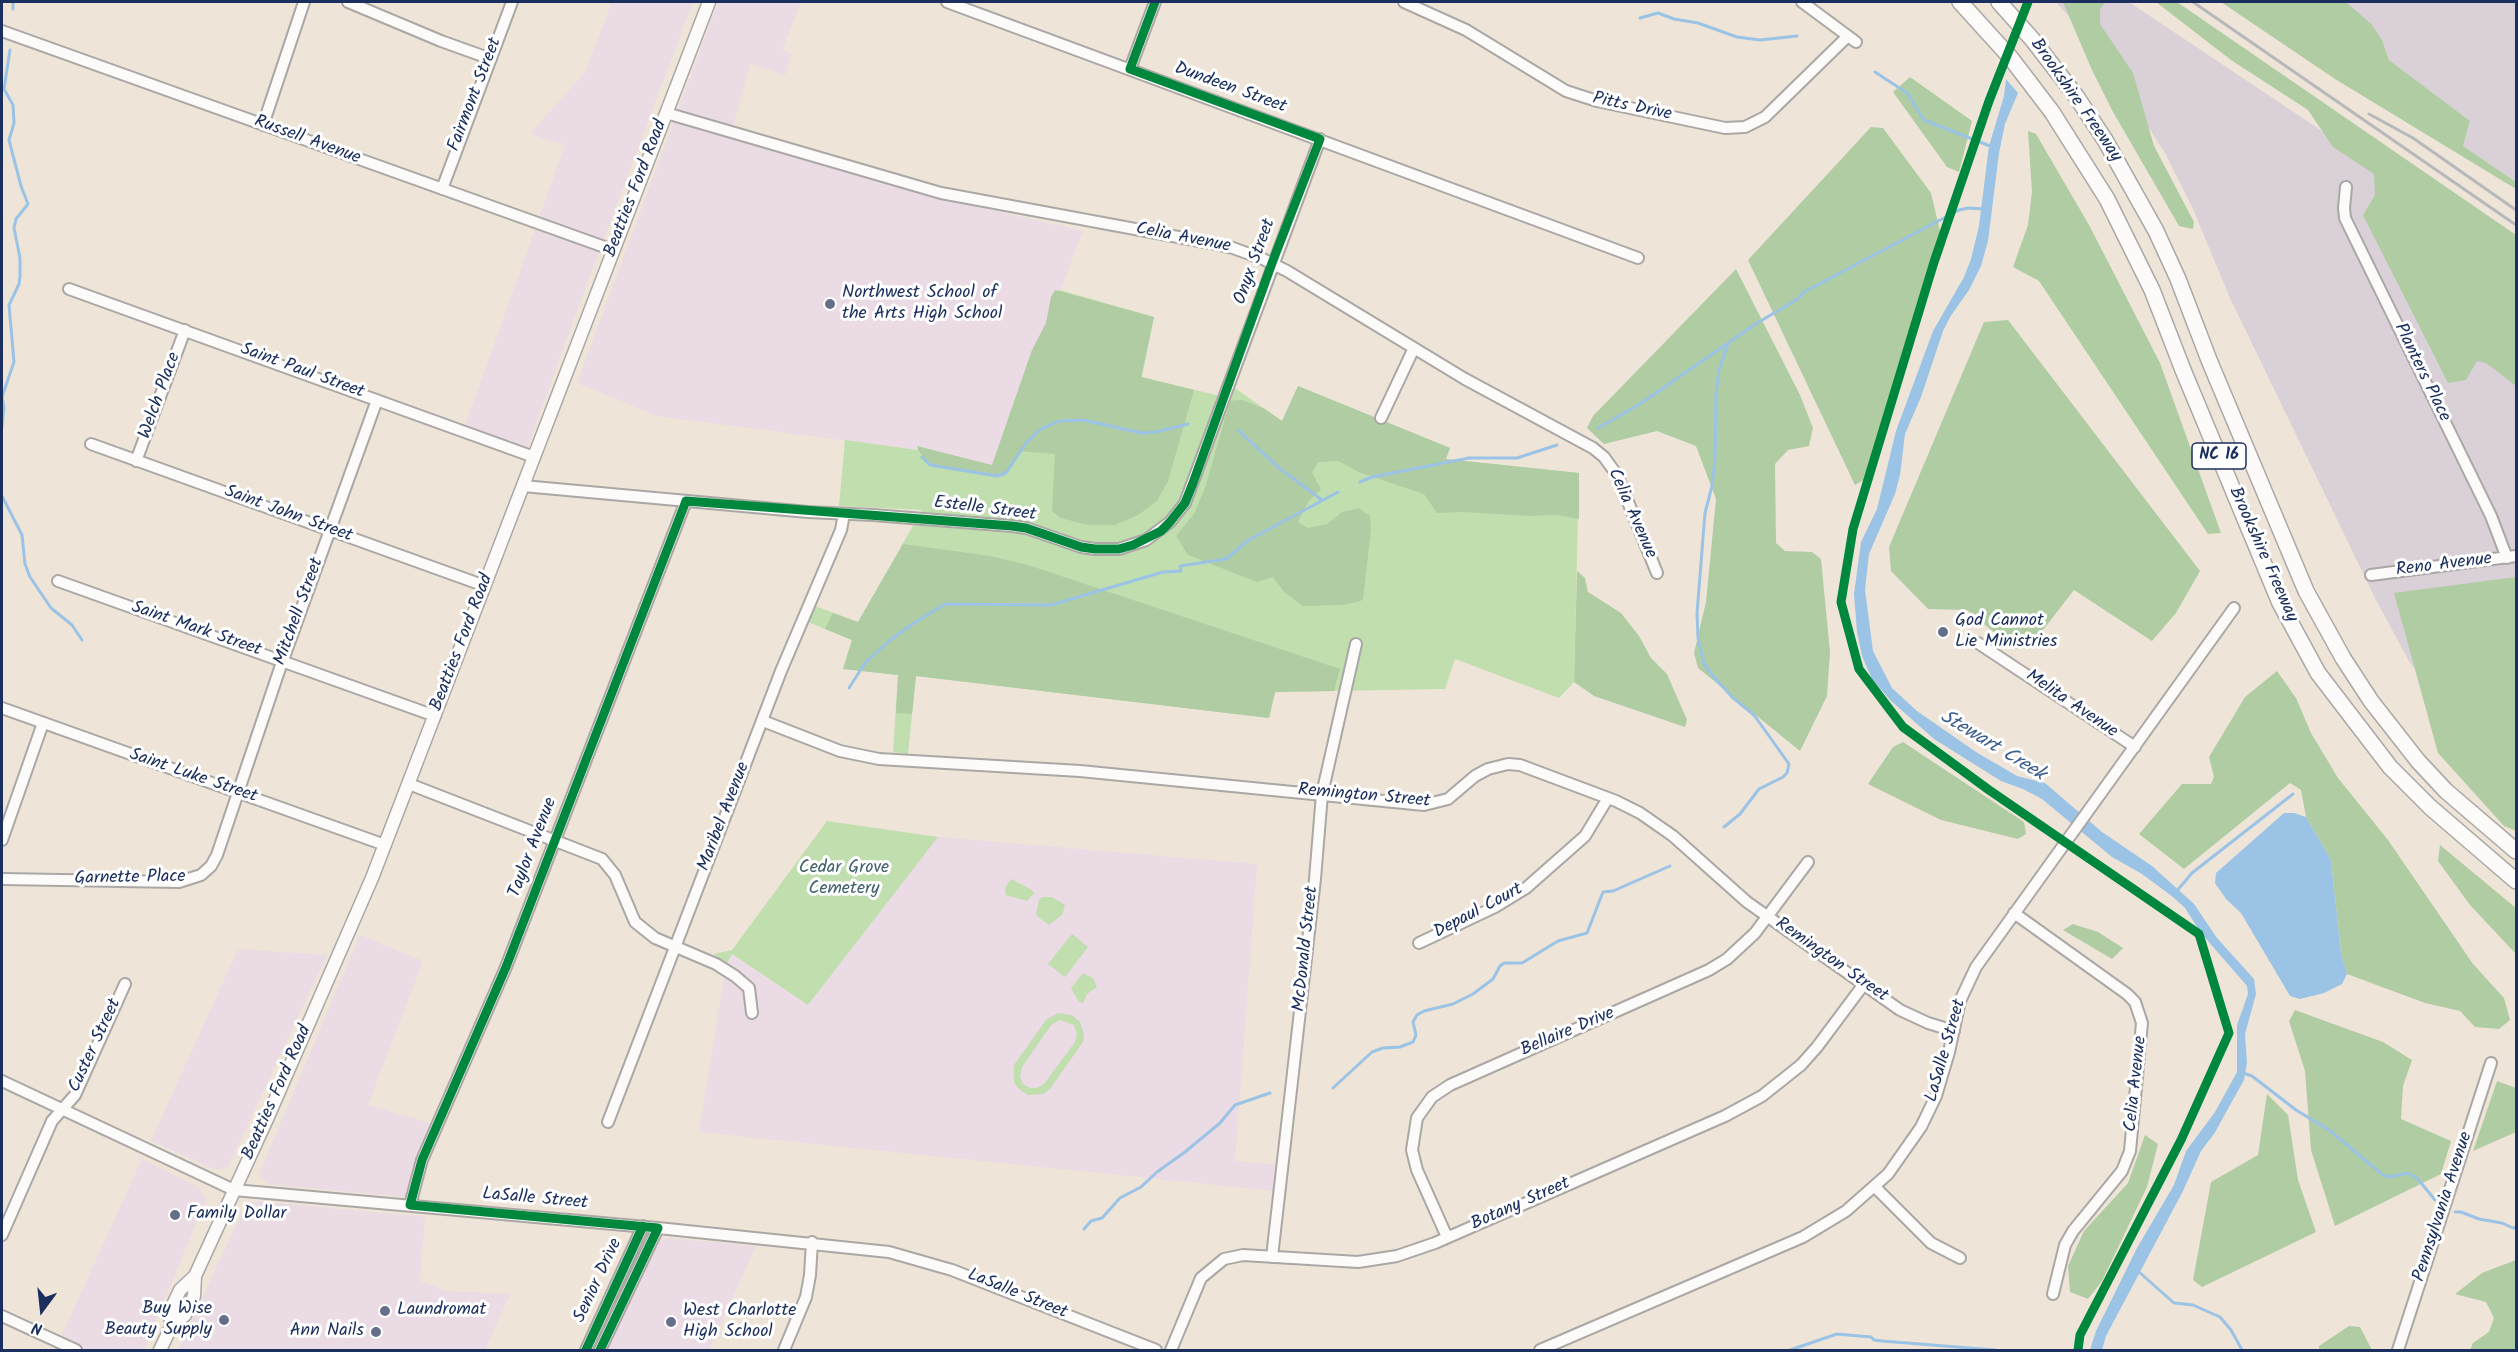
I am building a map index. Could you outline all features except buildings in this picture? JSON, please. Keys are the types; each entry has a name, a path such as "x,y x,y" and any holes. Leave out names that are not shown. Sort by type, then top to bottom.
{"highway":[{"name":"Brookshire Freeway","path":"1960,2 2028,80 2064,129 2107,199 2152,290 2182,370 2280,603 2318,673 2390,767 2430,807 2517,881"},
{"name":"Brookshire Freeway","path":"1999,2 2032,39 2076,96 2121,167 2157,231 2306,591 2343,658 2371,701 2418,761 2446,791 2517,851"}],"main road":[{"name":"Beatties Ford Road","path":"160,1350 171,1327 171,1309 180,1290 195,1276 341,951 385,845 709,2"}],"street":[{"path":"263,125 304,2"},
{"path":"348,2 490,59"},
{"name":"Fairmont Street","path":"442,189 512,2"},
{"name":"Dundeen Street","path":"947,2 1638,258"},
{"path":"1130,69 1155,2"},
{"name":"Pitts Drive","path":"1404,2 1466,30 1566,91 1597,101 1725,128 1745,127 1765,117 1852,39 1802,2"},
{"name":"Russell Avenue","path":"2,32 613,250"},
{"name":"Celia Avenue","path":"666,113 940,193 1227,246 1272,263 1465,379 1583,442 1604,457 1617,475 1657,573"},
{"name":"Onyx Street","path":"1224,397 1320,139"},
{"name":"Planters Place","path":"2346,188 2345,218 2512,557"},
{"name":"Saint Paul Street","path":"69,289 534,457"},
{"name":"Welch Place","path":"136,461 185,330"},
{"path":"1381,418 1414,348"},
{"name":"Estelle Street","path":"523,486 1012,526 1026,528 1081,547 1119,549 1133,545 1161,531 1185,503 1224,397"},
{"name":"Mitchell Street","path":"239,792 329,530 377,400"},
{"name":"Saint John Street","path":"91,444 485,586"},
{"name":"Taylor Avenue","path":"410,1205 422,1160 506,966 686,501"},
{"name":"Maribel Avenue","path":"608,1122 812,595 841,530 844,514"},
{"name":"Reno Avenue","path":"2371,575 2512,557"},
{"name":"Saint Mark Street","path":"58,581 435,716"},
{"name":"LaSalle Street","path":"1540,1350 1803,1237 1846,1211 1875,1187 1906,1151 1928,1114 1941,1081 1967,983 2014,913 2047,871 2234,608"},
{"name":"Melita Avenue","path":"1978,643 2134,747"},
{"name":"McDonald Street","path":"1272,1257 1313,903 1322,794 1356,644"},
{"name":"Saint Luke Street","path":"2,708 385,845"},
{"name":"Remington Street","path":"763,721 840,751 879,759 1080,771 1430,805 1448,800 1475,776 1488,769 1508,764 1520,765 1608,798 1640,813 1660,827 1726,884 1864,984 1910,1015 1953,1031"},
{"path":"2,840 43,723"},
{"path":"409,784 602,859 615,875 636,922 655,938 716,964 745,983 751,992 752,1013"},
{"name":"Garnette Place","path":"2,879 191,880 206,871 217,855 239,792"},
{"name":"Depaul Court","path":"1419,943 1495,907 1526,888 1585,836 1608,798"},
{"name":"Bellaire Drive","path":"1448,1237 1417,1170 1412,1150 1417,1119 1432,1097 1450,1085 1709,970 1742,946 1768,916 1808,862"},
{"name":"Celia Avenue","path":"2014,913 2127,994 2135,1002 2142,1023 2130,1151 2122,1171 2073,1231 2065,1245 2053,1294"},
{"name":"Custer Street","path":"2,1236 52,1121 75,1095 125,984"},
{"name":"Botany Street","path":"1171,1350 1196,1288 1210,1269 1224,1259 1236,1256 1334,1263 1358,1262 1410,1252 1448,1237 1725,1116 1762,1096 1801,1065 1818,1047 1864,984"},
{"name":"Pennsylvania Avenue","path":"2398,1350 2491,1063"},
{"name":"LaSalle Street","path":"2,1081 64,1108 163,1158 234,1190 643,1226 812,1242 889,1252 934,1263 1156,1350"},
{"path":"1875,1187 1931,1244 1960,1258"},
{"name":"Senior Drive","path":"585,1350 643,1226"},
{"name":"Senior Drive","path":"600,1350 658,1228"},
{"path":"784,1350 806,1297 812,1242"},
{"path":"2,1316 76,1350"}],"shaded area":[{"path":"612,2 693,2 527,449 465,426 565,145 530,134 585,72"},
{"name":"Northwest School of the Arts High School","path":"718,2 801,2 782,50 792,54 785,75 750,64 730,138 929,196 1083,231 992,472 918,450 657,416 577,383"},
{"path":"2056,2 2129,2 2482,238 2516,264 2516,733 2468,740 2409,661 2376,600 2230,298 2193,209 2165,153 2124,89 2082,31"},
{"path":"2346,2 2516,2 2516,182 2463,146 2470,121 2389,60 2382,40"},
{"path":"938,837 1257,864 1235,1161 1278,1165 1275,1191 699,1132 726,965 731,954 808,1005"},
{"path":"360,935 423,961 368,1105 433,1124 407,1197 268,1184 259,1174"},
{"path":"238,949 327,955 228,1167 217,1170 151,1141"},
{"path":"142,1159 198,1187 206,1199 144,1350 55,1350"},
{"path":"256,1201 425,1217 420,1281 446,1291 510,1294 485,1350 178,1350 244,1208 248,1203"},
{"name":"West Charlotte High School","path":"667,1238 756,1246 709,1350 607,1350 656,1244"}],"green space":[{"path":"2063,2 2105,2 2100,9 2100,24 2133,73 2154,146 2194,222 2193,229 2179,226 2113,112 2091,68"},
{"path":"2156,2 2177,2 2516,235 2516,386 2486,363 2477,361 2466,380 2448,383 2363,215 2375,195 2374,174 2333,147 2308,110 2231,60"},
{"path":"2221,2 2346,2 2372,25 2382,40 2389,60 2470,121 2463,146 2516,182 2516,189 2335,79"},
{"path":"1910,77 1972,121 1959,172 1947,167 1893,92"},
{"path":"1871,127 1883,128 1931,193 1940,231 1946,242 1864,480 1855,485 1748,260"},
{"path":"2028,131 2036,134 2089,225 2160,363 2221,533 2208,534 2039,281 2013,267 2028,225 2032,192"},
{"path":"1736,269 1800,395 1813,428 1809,446 1788,450 1775,464 1776,543 1785,551 1812,552 1821,559 1830,652 1827,696 1800,751 1698,668 1694,653 1706,602 1716,499 1696,446 1657,431 1604,444 1587,428 1593,416"},
{"path":"1055,290 1154,317 1141,377 1194,390 1168,481 1157,501 1138,515 1115,525 1088,525 1061,518 1052,511 1055,454 1020,451 1006,473 997,476 930,465 918,450 917,446 992,465 1032,350 1046,323 1051,297"},
{"path":"1060,290 1154,317 1142,377 1224,397 1229,384 1282,421 1298,386 1450,448 1446,459 1579,473 1574,682 1559,698 1455,659 1445,689 1275,692 1269,718 916,676 908,754 893,752 898,675 843,669 852,640 808,622 815,606 858,622 922,510 839,506 845,440 918,450 992,472"},
{"path":"2008,320 2200,571 2176,613 2152,641 2074,590 2029,648 2014,649 1967,610 1928,609 1891,571 1889,547 1984,322"},
{"path":"1298,386 1450,448 1446,459 1579,473 1579,519 1557,515 1437,513 1424,494 1361,473 1338,461 1318,462 1312,473 1321,489 1308,502 1298,522 1308,528 1327,524 1342,512 1359,508 1370,516 1371,529 1363,600 1343,605 1303,606 1284,592 1273,577 1257,582 1188,555 1176,536 1194,514 1205,488 1230,401 1242,400 1265,409 1282,421"},
{"path":"903,544 990,556 1028,565 1340,669 1334,691 1275,692 1269,718 916,676 912,714 896,713 898,675 843,669 852,640 825,629 833,613 858,622"},
{"path":"1577,571 1585,578 1588,592 1621,613 1639,636 1651,658 1667,674 1687,720 1685,727 1594,696 1574,682"},
{"path":"2516,577 2516,831 2504,826 2438,753 2394,593"},
{"path":"2277,671 2296,698 2311,733 2338,778 2388,840 2473,964 2504,998 2510,1020 2499,1029 2475,1027 2460,1011 2425,1003 2347,974 2341,954 2331,860 2306,817 2301,790 2290,783 2184,869 2139,834 2182,784 2211,784 2214,777 2209,757 2245,697"},
{"path":"1903,742 2024,822 2026,834 2018,839 1941,820 1868,784 1893,747"},
{"name":"Cedar Grove Cemetery","path":"827,821 938,837 808,1005 732,954 726,965 714,954 732,950"},
{"path":"2440,845 2516,908 2516,954 2470,905 2438,861"},
{"path":"1011,879 1032,890 1034,893 1027,901 1006,895 1005,888"},
{"path":"1042,897 1052,897 1065,905 1062,915 1049,925 1036,915 1039,900"},
{"path":"2073,924 2098,932 2123,948 2112,959 2063,930"},
{"path":"1072,934 1088,947 1065,977 1048,964"},
{"path":"1083,973 1093,978 1097,987 1087,994 1083,1003 1079,1002 1071,988"},
{"path":"2295,1010 2383,1042 2412,1060 2403,1086 2401,1119 2451,1141 2441,1174 2335,1226 2311,1150 2305,1071 2289,1021"},
{"path":"1058,1013 1072,1015 1080,1022 1084,1034 1083,1042 1050,1089 1043,1094 1028,1095 1014,1082 1014,1065 1046,1020","holes":["1060,1020 1074,1025 1077,1034 1075,1042 1044,1084 1037,1088 1030,1088 1023,1084 1020,1077 1022,1067 1051,1025"]},
{"path":"2497,1081 2516,1088 2516,1132 2473,1151"},
{"path":"2267,1094 2288,1115 2298,1180 2316,1232 2202,1287 2193,1280 2211,1182 2258,1155"},
{"path":"2145,1135 2158,1144 2147,1187 2102,1281 2088,1299 2070,1292 2068,1266 2084,1231 2128,1183"},
{"path":"2516,1260 2516,1350 2470,1350 2473,1343 2489,1332 2494,1318 2486,1302 2455,1294 2482,1273"},
{"path":"2349,1326 2360,1327 2372,1350 2319,1350 2319,1346"}],"water":[{"path":"2006,79 2018,93 2005,124 1988,241 1981,266 1943,331 1921,397 1905,434 1900,475 1895,494 1869,554 1865,590 1873,651 1892,688 1917,711 1976,752 2017,776 2045,783 2102,832 2152,866 2194,904 2217,938 2254,979 2256,994 2245,1034 2247,1063 2244,1080 2214,1134 2201,1151 2183,1191 2106,1336 2102,1350 2090,1350 2096,1331 2137,1248 2174,1185 2186,1151 2215,1112 2237,1072 2237,1025 2248,994 2247,986 2201,933 2185,908 2173,897 2142,874 2112,857 2042,799 2001,781 1934,739 1890,700 1872,679 1862,656 1857,632 1854,594 1861,542 1877,509 1896,431 1933,331 1964,277 1971,259 1979,226 1989,146 2004,96"},
{"path":"2284,813 2306,817 2331,860 2341,954 2347,974 2342,984 2324,993 2300,999 2290,996 2241,913 2226,899 2215,883 2216,873"}],"waterway":[{"path":"13,2 13,9"},
{"path":"1640,18 1658,13 1674,19 1698,23 1737,37 1760,40 1797,36"},
{"path":"2,427 4,407 2,397 14,362 9,305 19,284 20,276 20,258 14,228 16,219 28,204 9,140 14,123 13,105 4,89 10,50"},
{"path":"1875,72 1907,93 1924,120 1990,146"},
{"path":"1598,428 1640,404 1757,323 1798,299 1804,292 1959,210 1984,209"},
{"path":"1724,827 1740,814 1759,789 1783,777 1787,773 1789,764 1754,715 1732,697 1704,664 1698,638 1697,613 1705,513 1712,486 1715,459 1716,394 1719,370 1728,344"},
{"path":"922,457 930,465 997,476 1006,473 1026,443 1041,429 1059,421 1083,420 1142,433 1188,424"},
{"path":"1238,430 1279,468 1322,500"},
{"path":"1360,482 1372,477 1469,458 1517,458 1557,445"},
{"path":"849,688 865,663 889,641 945,604 1051,605 1163,572 1181,571 1180,566 1226,559 1247,541 1338,492"},
{"path":"2,496 22,535 25,564 30,577 51,608 72,625 82,640"},
{"path":"2176,892 2192,873 2293,794"},
{"path":"1333,1088 1372,1052 1413,1042 1416,1035 1413,1022 1417,1015 1453,1004 1473,994 1493,979 1504,963 1522,963 1558,941 1587,933 1603,892 1613,891 1670,866"},
{"path":"2243,1073 2252,1076 2296,1110 2329,1130 2383,1175 2390,1177 2407,1173 2417,1178 2435,1200"},
{"path":"1084,1229 1091,1221 1102,1218 1120,1198 1141,1187 1185,1152 1220,1123 1235,1105 1270,1093"},
{"path":"2455,1212 2516,1227"},
{"path":"2139,1272 2174,1303 2193,1305 2220,1317 2231,1330 2242,1350"},
{"path":"1790,1350 1837,1334 1871,1337 1882,1341 1995,1350"}],"railway":[{"path":"2193,2 2516,225"},
{"path":"2369,114 2413,138 2516,210"}],"cycle path":[{"path":"600,1350 658,1228 410,1205 422,1160 506,967 686,501 1012,526 1026,528 1081,547 1095,549 1119,549 1133,545 1161,531 1170,522 1185,503 1193,483 1272,263 1320,139 1130,69 1155,2"},
{"path":"2028,2 1989,101 1934,262 1853,529 1841,602 1859,669 1903,727 1989,790 2199,934 2229,1033 2181,1140 2080,1335 2078,1350"},
{"path":"586,1350 643,1226"}],"place":[{"name":"Northwest School of the Arts High School","path":"830,304"},
{"name":"God Cannot Lie Ministries","path":"1943,632"},
{"name":"Family Dollar","path":"175,1215"},
{"name":"Laundromat","path":"385,1311"},
{"name":"Buy Wise Beauty Supply","path":"224,1320"},
{"name":"West Charlotte High School","path":"671,1322"},
{"name":"Ann Nails","path":"376,1332"}],"water label":[{"name":"Stewart Creek","path":"1992,747"}]}
